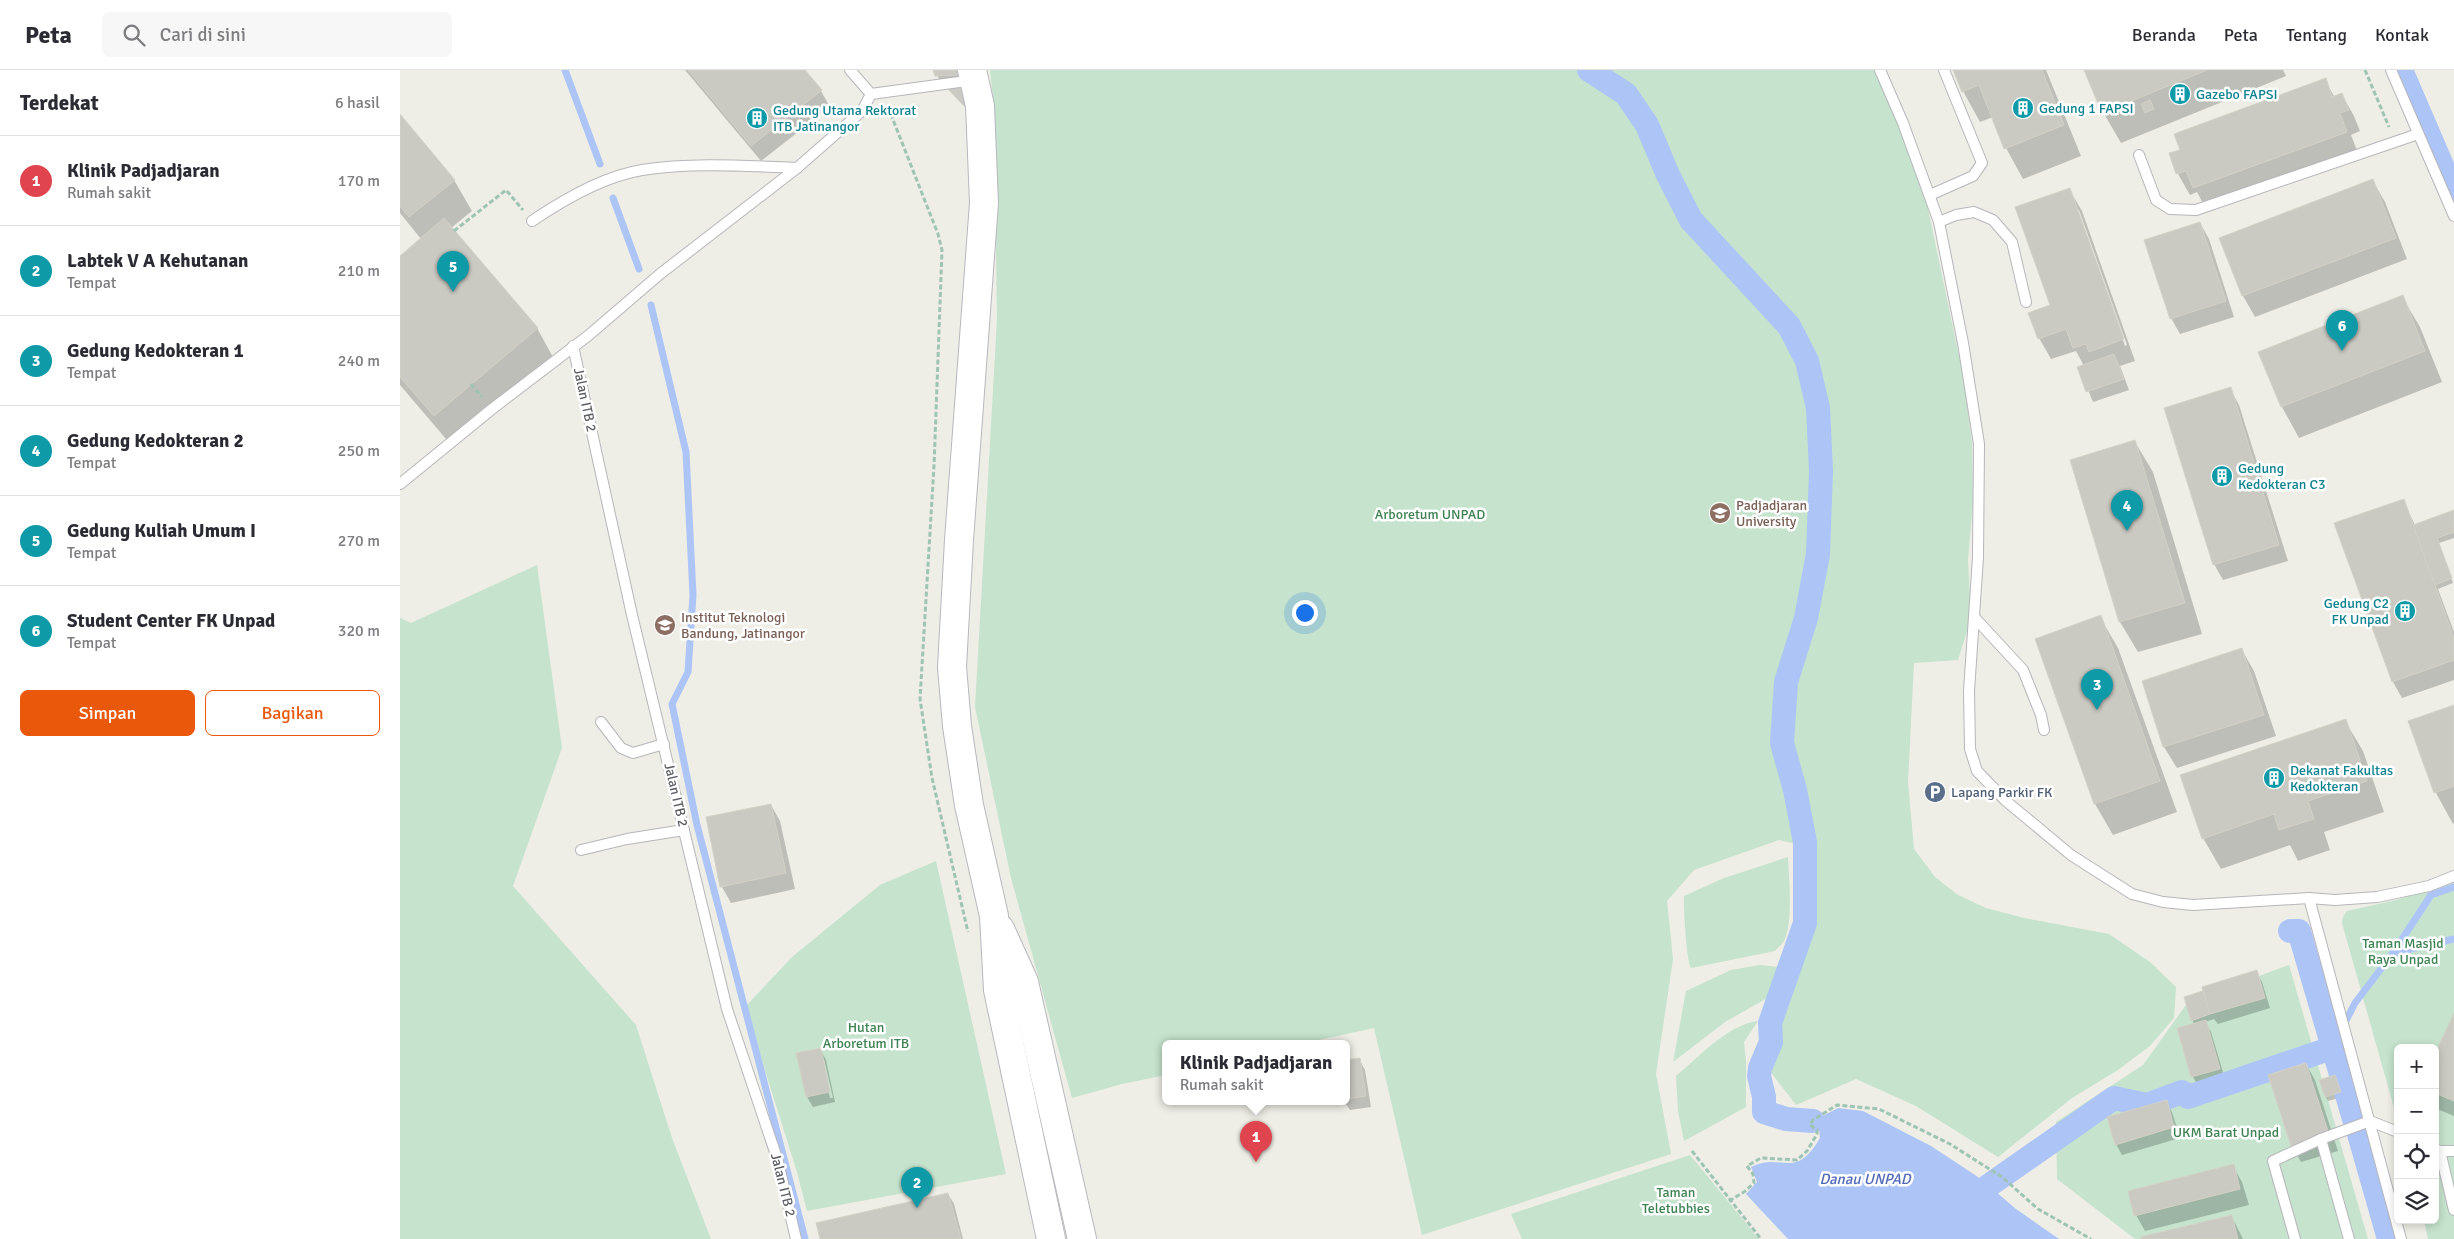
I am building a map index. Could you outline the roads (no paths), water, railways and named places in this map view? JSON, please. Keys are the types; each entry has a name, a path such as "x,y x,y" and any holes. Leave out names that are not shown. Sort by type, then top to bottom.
{"main road":[{"path":"973,75 980,106 984,203 958,540 952,667 957,726 969,805 994,916 998,990 1051,1239"},
{"path":"994,916 1024,982 1082,1239"}],"lane":[{"path":"850,70 871,94"},
{"path":"1880,70 1903,123 1938,222 1963,343 1979,444 1975,618 1969,691 1970,749 1977,771 2006,800 2071,855 2132,894 2163,902 2193,905 2309,898 2335,900 2377,897 2429,886 2454,876"},
{"path":"1930,195 1973,176 1982,163 1944,70"},
{"path":"2391,70 2454,216"},
{"path":"871,94 973,75"},
{"path":"400,484 589,335 660,274 797,168 862,111 871,94"},
{"path":"2139,155 2156,200 2170,209 2196,210 2418,134"},
{"path":"532,221 564,200 622,175 641,170 699,164 797,168"},
{"path":"1938,222 1956,215 1974,212 1993,220 2012,242 2026,302"},
{"name":"Jalan ITB 2","path":"573,346 632,615 727,1009 777,1158 796,1239"},
{"path":"1975,618 2023,670 2041,716 2044,730"},
{"path":"601,722 621,748 633,753 664,744"},
{"path":"580,850 626,839 684,830"},
{"path":"2309,898 2401,1239"},
{"path":"2295,1239 2273,1161 2370,1121 2394,1130"},
{"path":"2321,1140 2349,1239"},
{"path":"2439,1150 2454,1151"},
{"path":"2439,1157 2454,1210"}],"water":[{"name":"Danau UNPAD","path":"1838,1108 1863,1111 1931,1146 1981,1179 2016,1209 2059,1239 1788,1239 1746,1194 1757,1182 1751,1167 1762,1163 1788,1163 1803,1159 1820,1138 1819,1128 1813,1121"}],"waterway":[{"path":"565,70 600,164"},
{"path":"1589,70 1626,94 1647,125 1668,175 1691,220 1789,326 1807,361 1818,408 1821,471 1818,554 1806,618 1786,682 1782,743 1795,790 1805,842 1805,923 1770,1023 1771,1042 1760,1068 1759,1076 1764,1097 1764,1112 1786,1119 1813,1121"},
{"path":"2401,70 2454,193"},
{"path":"613,198 639,269"},
{"path":"651,305 686,452 693,595 688,672 672,704 697,825 805,1239"},
{"path":"2393,953 2431,895 2454,887"},
{"path":"2290,931 2299,931 2354,1119"},
{"path":"2332,1048 2355,1003 2393,953 2454,939"},
{"path":"1988,1186 2114,1098 2147,1105 2182,1092 2188,1097 2332,1048"},
{"path":"2359,1134 2389,1239"}],"place":[{"name":"Gazebo FAPSI","path":"2180,94"},
{"name":"Gedung 1 FAPSI","path":"2023,108"},
{"name":"Gedung Utama Rektorat ITB Jatinangor","path":"757,118"},
{"name":"Gedung Kuliah Umum I","path":"453,292"},
{"name":"Student Center FK Unpad","path":"2342,351"},
{"name":"Gedung Kedokteran C3","path":"2222,476"},
{"name":"Padjadjaran University","path":"1720,513"},
{"name":"Gedung Kedokteran 2","path":"2127,531"},
{"name":"Gedung C2 FK Unpad","path":"2405,611"},
{"name":"Institut Teknologi Bandung, Jatinangor","path":"665,625"},
{"name":"Gedung Kedokteran 1","path":"2097,710"},
{"name":"Dekanat Fakultas Kedokteran","path":"2274,778"},
{"name":"Lapang Parkir FK","path":"1935,792"},
{"name":"Klinik Padjadjaran","path":"1256,1162"},
{"name":"Labtek V A Kehutanan","path":"917,1208"}],"park label":[{"name":"Arboretum UNPAD","path":"1430,514"},
{"name":"Taman Masjid Raya Unpad","path":"2403,952"},
{"name":"Hutan Arboretum ITB","path":"866,1036"},
{"name":"UKM Barat Unpad","path":"2226,1132"},
{"name":"Taman Teletubbies","path":"1676,1200"}]}
